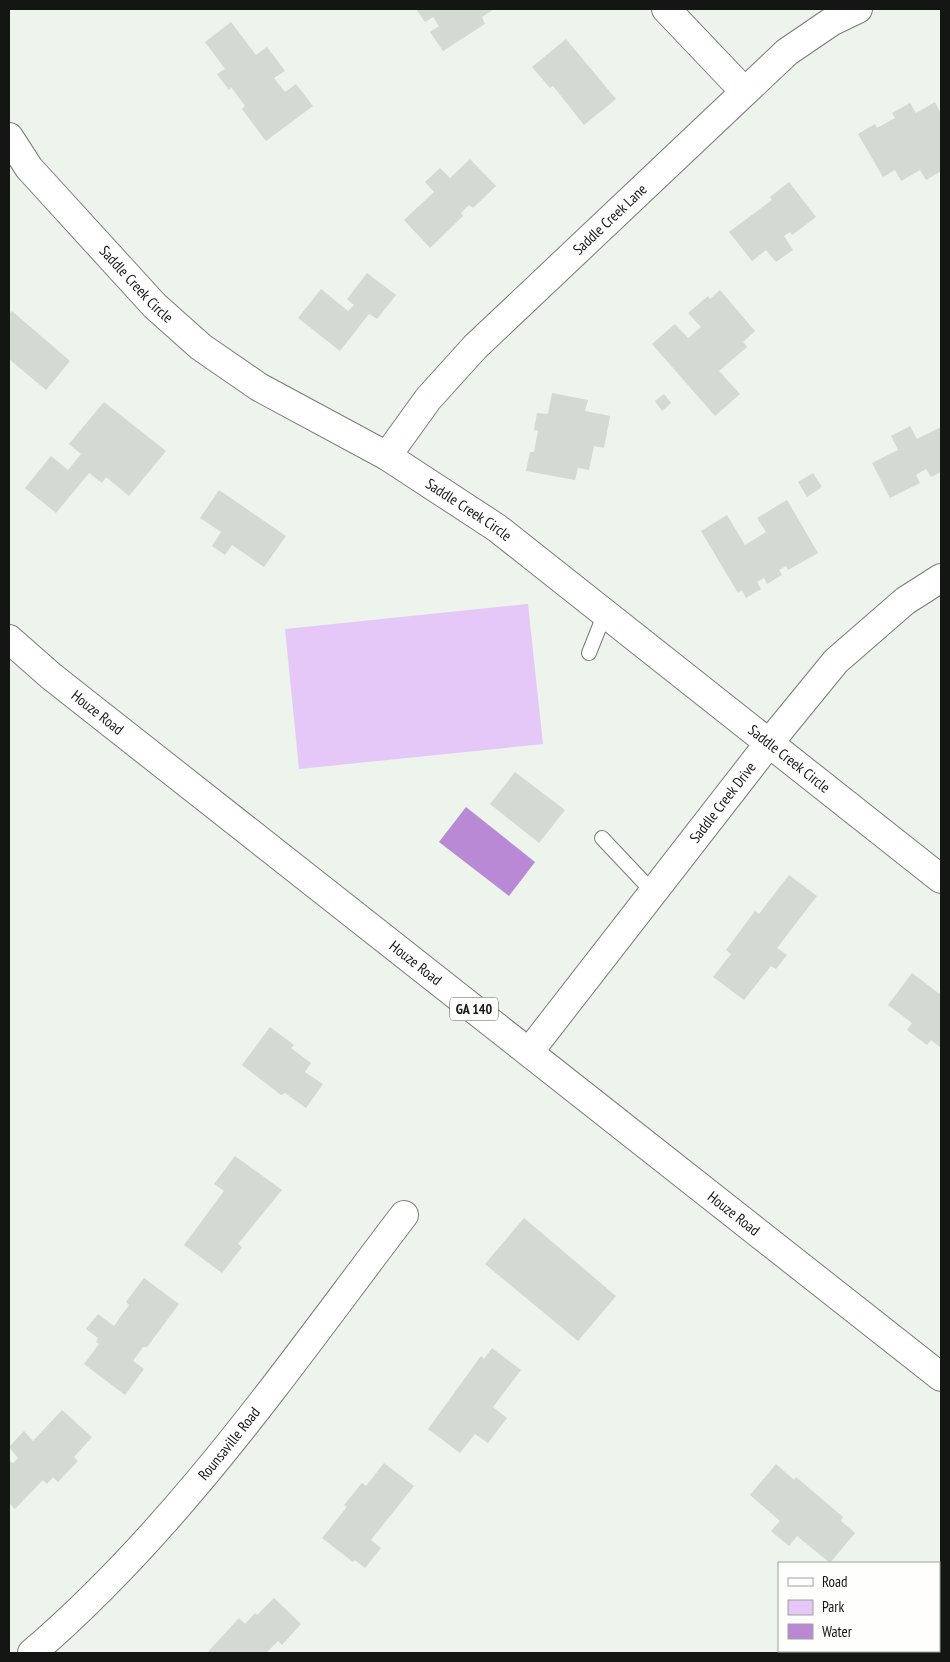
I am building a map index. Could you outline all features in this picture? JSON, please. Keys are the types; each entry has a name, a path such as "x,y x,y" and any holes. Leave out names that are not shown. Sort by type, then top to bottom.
{"street":[{"path":"666,9 744,91"},
{"name":"Saddle Creek Lane","path":"387,456 428,399 474,347 787,52 831,22 858,9"},
{"name":"Saddle Creek Circle","path":"9,137 29,168 155,306 201,347 259,387 387,456 497,528 941,878"},
{"name":"Saddle Creek Drive","path":"529,1052 769,743 836,662 905,601 941,578"},
{"name":"Houze Road","path":"9,639 52,676 941,1377"},
{"name":"Rounsaville Road","path":"32,1653 104,1587 153,1536 229,1444 404,1215"}],"lane":[{"path":"589,653 605,613"},
{"path":"602,838 653,892"}],"green space":[{"path":"528,604 543,744 299,769 285,629"}],"water":[{"path":"466,807 535,862 509,896 439,842"}],"building":[{"path":"416,9 494,9 482,17 485,24 443,51 430,32 439,26 433,17 425,22"},
{"path":"231,22 256,55 267,47 285,71 274,78 285,92 296,84 313,106 266,141 242,109 245,106 231,87 229,90 217,74 225,69 205,42"},
{"path":"566,39 616,99 584,125 553,86 550,88 532,67"},
{"path":"935,102 941,114 941,171 926,180 920,170 901,181 895,170 883,177 858,134 875,124 877,128 895,118 892,113 910,103 916,113"},
{"path":"470,159 496,186 473,208 469,205 461,213 463,216 430,248 404,220 434,192 425,182 440,168 450,178"},
{"path":"789,182 816,217 792,235 790,232 784,236 793,250 776,262 766,250 752,261 729,232 772,200 770,197"},
{"path":"367,273 396,295 377,319 369,314 340,351 298,318 321,289 348,311 354,305 347,299"},
{"path":"720,290 755,331 743,342 747,347 719,371 740,394 715,416 652,344 675,324 688,338 701,327 688,313 708,296 710,299"},
{"path":"12,311 70,361 46,390 9,359 9,315"},
{"path":"552,393 588,400 585,411 610,416 604,448 594,446 589,470 578,468 575,480 526,471 530,452 534,452 538,431 534,430 537,413 548,414"},
{"path":"664,394 671,403 662,411 655,401"},
{"path":"104,402 166,451 129,496 106,477 102,483 89,473 56,513 25,488 51,456 68,470 81,454 69,444"},
{"path":"910,426 917,439 941,427 941,472 931,477 926,469 916,475 920,483 890,498 872,463 898,450 891,436"},
{"path":"813,473 822,487 807,497 798,482"},
{"path":"219,490 286,536 264,567 232,545 225,555 212,546 221,532 200,518"},
{"path":"787,500 818,553 788,570 786,566 779,570 782,575 767,584 764,578 757,582 761,589 746,598 742,590 738,593 701,531 727,515 745,545 766,532 757,518"},
{"path":"515,772 565,810 539,843 490,804"},
{"path":"789,875 817,896 777,948 787,955 776,969 771,966 744,1000 713,977 731,954 726,950 755,911 759,914"},
{"path":"912,973 941,995 941,1048 931,1040 927,1045 907,1030 912,1023 888,1005"},
{"path":"270,1027 294,1045 291,1048 311,1063 305,1072 323,1084 306,1108 285,1093 281,1095 242,1065"},
{"path":"235,1156 282,1190 238,1244 242,1247 222,1273 184,1245 224,1191 214,1184"},
{"path":"524,1218 616,1296 578,1341 485,1264"},
{"path":"144,1278 179,1304 147,1347 143,1347 133,1361 144,1369 125,1395 84,1364 99,1344 96,1342 98,1338 86,1329 98,1314 114,1326 129,1305 126,1302"},
{"path":"492,1348 521,1370 493,1407 507,1418 488,1443 475,1434 460,1453 428,1429 481,1356 484,1359"},
{"path":"62,1410 92,1437 74,1457 78,1461 58,1482 53,1477 47,1484 43,1480 15,1509 9,1503 9,1461 13,1463 18,1458 9,1447 24,1431 33,1441"},
{"path":"384,1463 414,1486 371,1540 381,1548 365,1568 355,1560 353,1562 322,1538 347,1507 344,1505 362,1483 366,1486"},
{"path":"776,1464 794,1480 796,1477 843,1517 841,1521 855,1533 831,1562 829,1562 797,1536 789,1546 771,1531 780,1521 750,1495"},
{"path":"274,1598 301,1624 282,1645 278,1641 266,1653 207,1653 239,1618 245,1624 255,1613 257,1615"}]}
